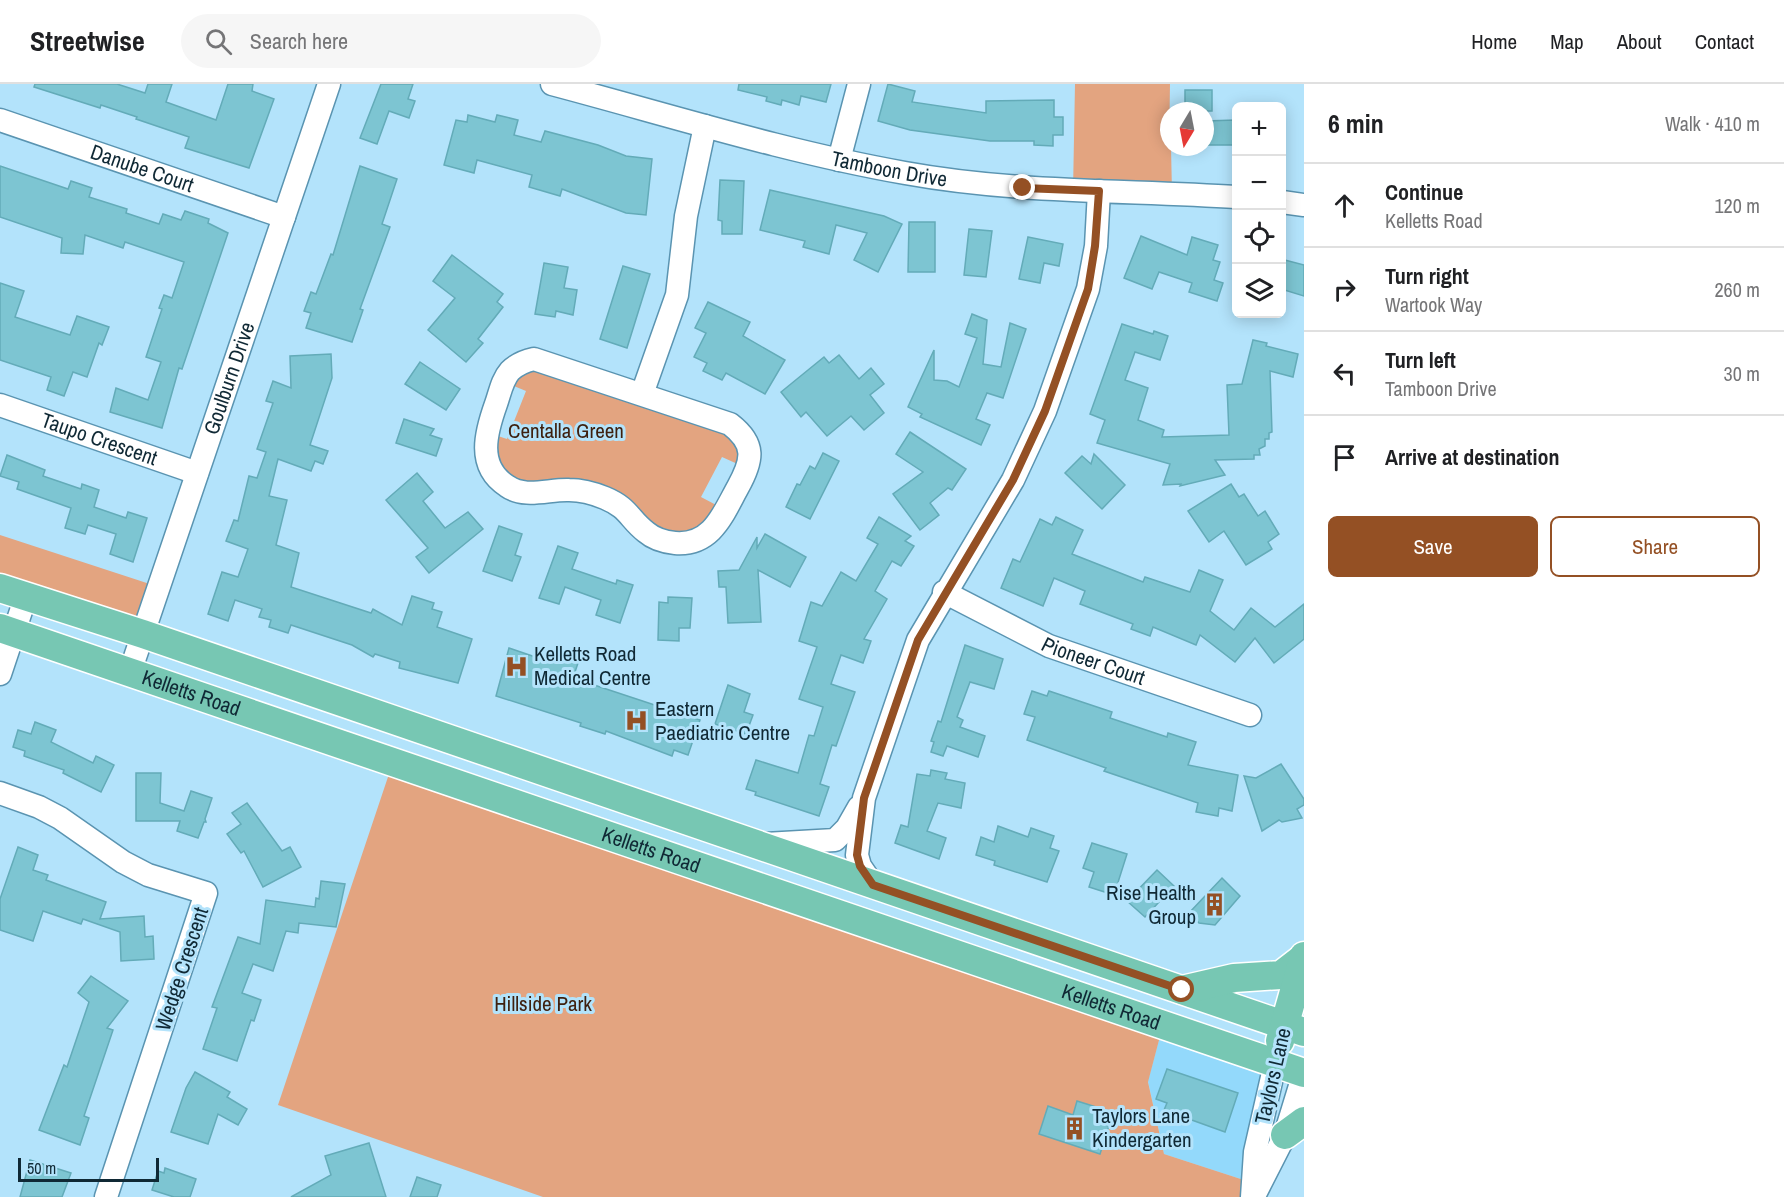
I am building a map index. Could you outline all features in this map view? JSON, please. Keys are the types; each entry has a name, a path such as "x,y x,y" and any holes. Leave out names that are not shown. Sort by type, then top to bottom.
{"main road":[{"name":"Kelletts Road","path":"8,594 143,634 1294,1028"},
{"name":"Kelletts Road","path":"6,630 1304,1073"},
{"name":"Taylors Lane","path":"1275,1064 1294,1028 1304,957"},
{"path":"1182,990 1234,978 1281,975 1304,957"}],"street":[{"name":"Goulburn Drive","path":"130,672 329,84"},
{"path":"839,160 859,84"},
{"name":"Tamboon Drive","path":"563,85 705,126 839,160 906,174 974,183 1232,197"},
{"name":"Danube Court","path":"0,120 284,217"},
{"path":"642,394 677,295 686,216 705,126"},
{"path":"755,844 835,840 847,828 864,798 918,640 944,592 1013,480 1045,411 1088,289 1095,246 1099,191"},
{"path":"1286,203 1304,205"},
{"path":"534,359 547,362 642,394 730,424 742,434 749,446 747,471 716,527 703,538 688,543 664,541 645,532 628,512 607,499 580,490 525,493 507,486 492,471 484,442 487,429 505,378 523,362 534,359"},
{"name":"Taupo Crescent","path":"0,405 198,473"},
{"name":"Pioneer Court","path":"944,592 1049,645 1250,715"},
{"path":"0,674 8,594"},
{"name":"Wedge Crescent","path":"0,793 39,807 60,818 123,862 148,875 206,893 106,1197"},
{"path":"864,798 857,855 860,866 873,885"},
{"name":"Taylors Lane","path":"1253,1197 1255,1152 1275,1064"},
{"name":"Taylors Lane","path":"1253,1197 1294,1128 1304,1073"}],"shaded area":[{"path":"1163,1025 1275,1064 1253,1183 1164,1154 1148,1081"}],"green space":[{"path":"1075,84 1170,84 1170,102 1160,102 1160,156 1171,156 1172,193 1073,191"},
{"name":"Centalla Green","path":"527,367 733,433 742,466 722,457 701,497 720,507 691,534 665,533 637,510 525,486 500,471 492,434 507,439 526,391 509,384"},
{"path":"0,535 159,587 143,634 0,588"},
{"name":"Hillside Park","path":"393,762 1163,1025 1148,1082 1164,1154 1253,1183 1252,1197 543,1197 278,1105"}],"building":[{"path":"35,84 117,84 145,93 148,84 172,84 166,102 216,120 228,84 253,84 252,91 274,99 249,168 185,148 189,137 101,105 100,108 34,87"},
{"path":"381,84 413,84 408,99 415,101 409,118 389,111 377,144 360,138"},
{"path":"739,84 831,84 826,102 801,96 799,105 782,100 781,105 766,101 767,97 738,90"},
{"path":"888,84 915,91 912,102 986,113 986,101 1054,100 1054,117 1063,117 1063,135 1053,135 1053,146 1034,145 1034,141 990,141 910,130 878,121"},
{"path":"1185,90 1212,90 1212,102 1185,102"},
{"path":"468,115 495,122 497,115 518,120 514,135 541,142 545,131 598,145 626,156 652,159 646,215 626,213 562,189 560,196 529,187 532,175 477,160 474,173 444,165 456,120 467,122"},
{"path":"1232,120 1232,145 1214,145 1214,121"},
{"path":"0,166 68,189 71,181 92,188 89,197 127,209 126,213 159,224 163,214 181,220 185,211 209,219 208,223 228,233 182,369 179,368 162,428 110,412 116,388 148,400 161,362 146,357 162,309 159,308 164,295 172,298 184,262 125,242 123,248 85,235 83,254 61,253 62,238 0,217"},
{"path":"360,166 397,179 382,224 390,227 360,309 363,310 352,342 306,328 311,313 304,311 311,292 316,294 331,254 333,255"},
{"path":"720,180 744,181 742,234 722,234 722,221 718,220"},
{"path":"770,190 884,216 902,224 878,272 854,260 867,233 836,225 829,254 803,247 805,241 760,230"},
{"path":"909,222 935,222 935,272 908,272"},
{"path":"969,229 992,231 986,277 964,275"},
{"path":"1141,236 1187,255 1192,237 1218,245 1213,260 1220,262 1214,280 1223,283 1217,301 1189,292 1192,283 1159,272 1152,289 1124,278"},
{"path":"1028,237 1063,244 1059,266 1044,263 1040,283 1019,279"},
{"path":"452,255 503,294 497,302 503,307 478,339 483,343 466,362 428,330 455,298 433,281"},
{"path":"1286,260 1304,265 1304,296 1286,291"},
{"path":"544,263 568,267 564,288 577,290 573,315 556,311 555,317 535,314"},
{"path":"623,266 650,274 627,348 600,339"},
{"path":"0,283 24,291 15,317 70,335 77,316 109,327 102,345 99,343 87,377 73,372 64,396 47,390 51,377 0,360"},
{"path":"708,302 750,322 743,336 785,360 765,394 726,373 722,380 703,371 707,363 694,357 706,333 695,328"},
{"path":"972,314 987,320 983,364 1001,367 1010,323 1026,329 1003,398 987,393 976,419 990,425 981,445 920,417 922,414 908,407 934,350 934,380 947,381 959,387 977,338 965,334"},
{"path":"1122,324 1153,334 1154,331 1168,336 1160,360 1135,352 1125,380 1148,388 1138,420 1164,430 1162,437 1229,435 1227,385 1242,384 1253,340 1267,343 1266,346 1298,354 1293,377 1270,371 1272,432 1269,433 1269,439 1265,439 1265,446 1259,449 1260,455 1254,455 1254,459 1215,460 1225,475 1180,486 1181,484 1163,485 1170,464 1097,443 1105,420 1090,414"},
{"path":"331,354 332,378 310,445 328,451 323,464 315,461 311,471 278,459 269,496 287,500 276,545 299,553 291,587 371,613 373,609 402,625 412,596 434,603 432,609 442,612 437,627 472,639 458,683 399,668 400,662 375,654 373,657 352,645 291,625 288,633 269,627 271,620 259,617 262,609 235,600 228,621 208,614 222,572 238,577 248,549 226,541 234,520 238,521 249,476 257,478 266,452 257,449 273,403 266,401 273,381 291,388 290,356"},
{"path":"839,355 859,379 871,368 884,384 870,395 884,413 864,430 851,416 827,436 806,412 801,417 781,392 824,357 829,363"},
{"path":"420,362 460,389 446,410 405,384"},
{"path":"404,419 434,429 430,435 442,439 436,456 396,443"},
{"path":"910,432 966,469 952,490 948,488 930,503 939,515 920,530 893,494 923,472 896,454"},
{"path":"823,453 839,461 810,519 786,507 797,484 800,485 810,466 815,469"},
{"path":"1094,454 1125,485 1102,509 1065,473 1082,456 1091,464"},
{"path":"7,455 45,470 43,476 81,489 82,484 99,490 94,507 126,518 128,512 147,518 133,562 110,554 116,534 88,525 85,534 65,528 71,508 17,489 19,482 0,476"},
{"path":"417,473 433,492 423,501 445,528 468,512 483,529 429,573 416,557 428,548 386,500"},
{"path":"1231,484 1239,497 1244,494 1258,516 1265,511 1279,534 1268,542 1272,549 1246,565 1224,531 1209,542 1188,511"},
{"path":"879,517 911,536 905,541 914,546 901,566 892,561 875,591 887,599 864,639 871,641 863,663 841,655 831,684 855,692 836,746 832,745 820,784 829,787 819,816 755,795 756,792 746,789 756,760 798,773 809,735 814,736 823,707 799,699 817,647 799,641 811,602 822,606 841,572 856,581 878,544 867,538"},
{"path":"1056,517 1083,530 1072,554 1143,582 1145,577 1190,592 1199,570 1223,580 1210,611 1234,630 1251,608 1275,627 1304,604 1304,639 1274,663 1255,638 1235,662 1200,635 1196,645 1153,627 1150,636 1131,629 1133,624 1080,604 1085,591 1054,578 1043,606 1001,588 1013,559 1020,562 1040,519 1052,525"},
{"path":"499,526 522,534 515,555 521,557 512,581 483,571"},
{"path":"765,534 806,557 790,587 758,570 761,622 728,623 726,587 719,587 718,571 739,570 757,537 757,548"},
{"path":"558,546 578,553 572,569 616,584 617,580 633,585 620,623 596,615 601,600 565,587 559,604 539,598"},
{"path":"668,597 692,598 690,628 679,628 679,641 658,640 659,602 668,603"},
{"path":"965,645 1003,659 994,689 970,682 957,717 963,720 960,727 985,736 978,757 947,746 943,756 931,752 934,742 931,741 938,721 941,722"},
{"path":"509,648 550,662 553,655 578,663 573,678 700,720 688,755 674,750 672,756 606,731 605,734 580,726 581,723 496,696"},
{"path":"728,685 750,694 744,712 753,715 746,734 715,724"},
{"path":"1032,691 1047,696 1049,691 1112,712 1110,718 1167,737 1168,733 1196,742 1188,765 1238,775 1232,811 1219,808 1218,816 1196,812 1198,803 1104,771 1106,768 1027,740 1035,717 1024,714"},
{"path":"35,722 56,730 51,742 93,763 96,756 114,765 101,792 63,773 64,770 24,756 25,751 13,747 18,730 31,734"},
{"path":"1281,764 1304,799 1304,805 1297,809 1302,818 1282,822 1279,820 1262,831 1244,776 1256,778"},
{"path":"931,770 947,773 945,779 965,783 961,808 938,803 927,831 946,838 939,859 895,843 901,825 908,827 917,774 930,776"},
{"path":"136,773 161,773 160,803 184,811 191,791 212,798 206,822 198,838 177,831 180,821 136,821"},
{"path":"247,803 282,851 290,847 301,867 263,887 244,851 241,853 227,834 241,824 232,813"},
{"path":"998,826 1028,837 1031,828 1054,836 1050,848 1059,851 1047,882 994,865 995,861 976,855 981,837 994,842"},
{"path":"1092,843 1127,854 1114,895 1089,887 1094,872 1083,868"},
{"path":"18,847 38,855 33,870 48,875 46,880 106,902 100,919 144,916 145,937 153,936 154,959 121,961 120,932 83,919 81,924 43,911 33,941 0,930 0,899"},
{"path":"1157,870 1174,886 1145,917 1127,901"},
{"name":"Rise Health Group","path":"1222,878 1240,896 1215,925 1199,923 1189,913"},
{"path":"321,881 345,884 336,927 299,923 298,933 286,931 273,971 253,964 242,993 261,1000 254,1021 251,1020 237,1061 203,1049 217,1008 212,1007 238,937 260,944 266,900 315,907 316,898 319,899"},
{"path":"91,976 128,1001 107,1028 113,1030 84,1116 89,1118 80,1145 39,1130 64,1065 67,1067 89,1002 78,993"},
{"path":"1167,1069 1238,1093 1225,1132 1164,1110 1167,1103 1156,1099"},
{"path":"195,1072 230,1092 227,1097 247,1109 238,1125 218,1114 208,1144 171,1132 186,1088"},
{"name":"Taylors Lane Kindergarten","path":"1077,1101 1109,1111 1104,1125 1109,1126 1100,1154 1039,1134 1048,1106 1073,1115"},
{"path":"369,1143 386,1197 291,1197 331,1175 325,1156"},
{"path":"30,1160 71,1173 62,1197 20,1197"},
{"path":"165,1168 196,1179 190,1197 174,1197 152,1190 158,1171 164,1173"},
{"path":"417,1177 441,1185 437,1197 410,1197"}],"place":[{"name":"Kelletts Road Medical Centre","path":"516,666"},
{"name":"Eastern Paediatric Centre","path":"637,721"},
{"name":"Rise Health Group","path":"1214,905"},
{"name":"Taylors Lane Kindergarten","path":"1074,1128"}],"route":[{"path":"1023,188 1099,191 1095,246 1088,289 1045,411 1029,448 1013,480 944,592 918,640 864,798 857,855 860,866 873,885 1182,990"}]}
